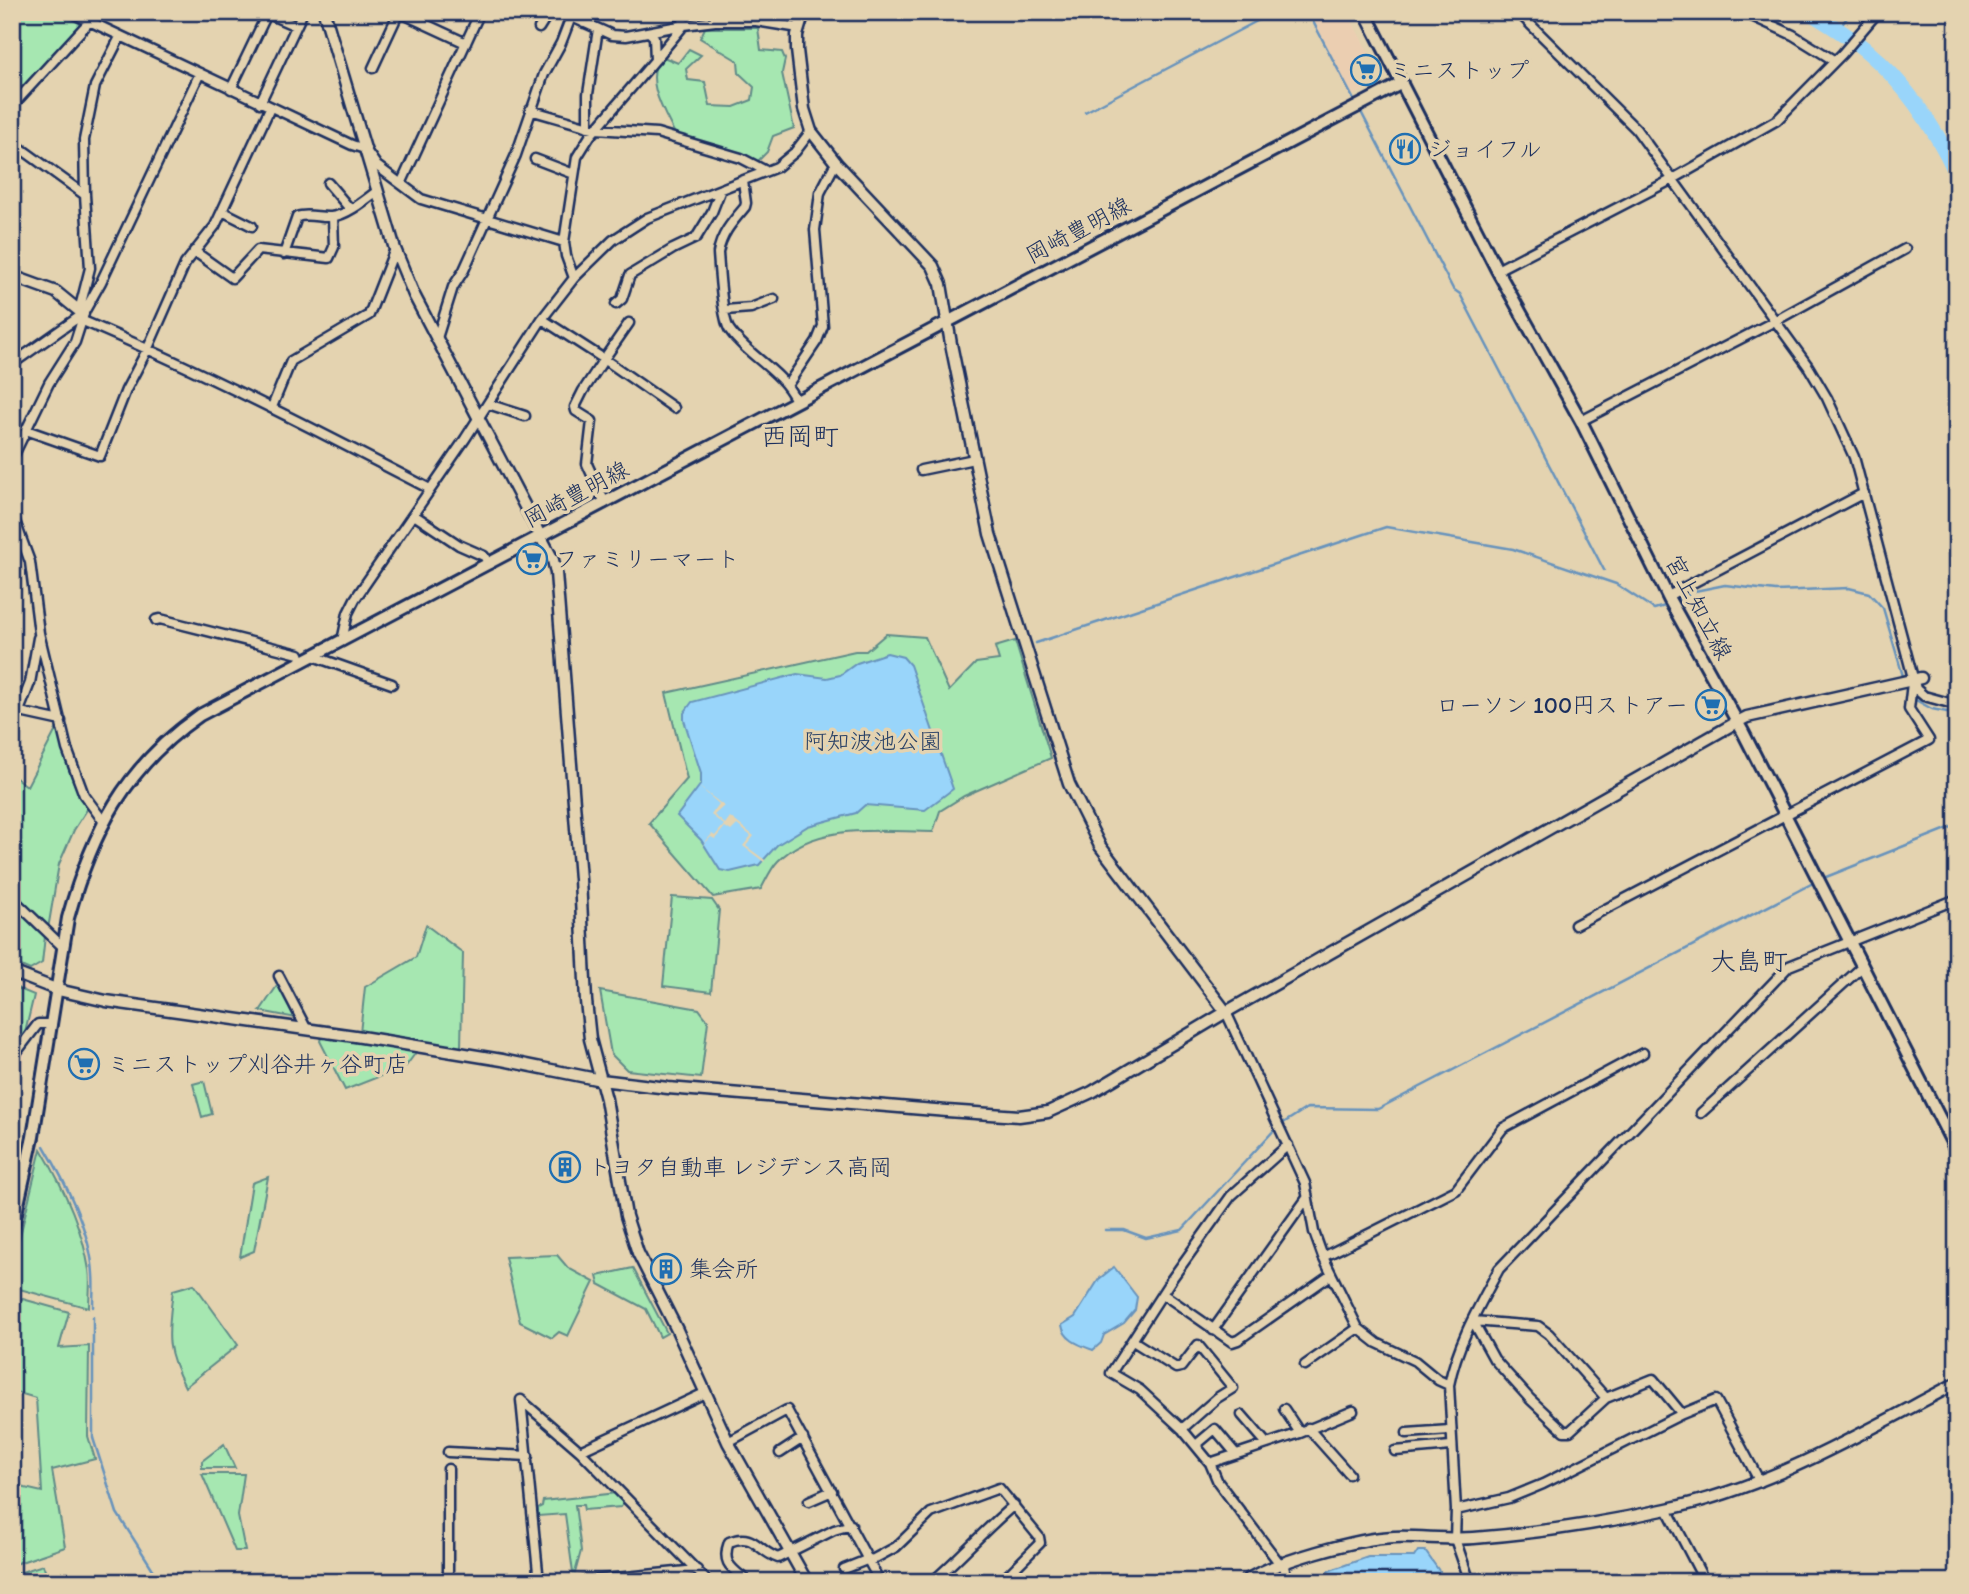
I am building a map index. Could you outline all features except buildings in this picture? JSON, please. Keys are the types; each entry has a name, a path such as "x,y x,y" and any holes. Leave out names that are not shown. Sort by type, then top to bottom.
{"main road":[{"path":"1365,12 1402,83"},
{"name":"宮上知立線","path":"1402,83 1497,270 1580,421 1668,596 1737,722 1957,1152"},
{"name":"岡崎豊明線","path":"12,1231 52,1024 63,947 86,859 104,822 134,775 152,754 183,727 200,715 1402,83"}],"street":[{"path":"70,12 270,108 365,149 377,166 421,199 564,242"},
{"path":"260,103 303,12"},
{"path":"324,12 394,249 414,295 554,560 590,1040 601,1080 626,1216 638,1254 729,1442 807,1582"},
{"path":"373,68 399,12 466,43"},
{"path":"401,184 480,12"},
{"path":"539,28 549,12"},
{"path":"561,12 612,36 649,32 715,17 799,28"},
{"path":"584,12 584,23"},
{"path":"574,278 564,242 577,157 592,128 684,25 682,12"},
{"path":"756,12 763,22"},
{"path":"804,12 799,28 798,64 804,110 811,131 837,164 933,266 942,285 990,534 1080,810 1107,855 1226,1012 1305,1183 1314,1232 1323,1257 1358,1328 1377,1343 1415,1361 1438,1380 1450,1385"},
{"path":"1518,12 1636,129 1808,366 1827,398 1854,457 1864,493 1910,682 1909,709 1928,740 1574,925"},
{"path":"1743,12 1793,35 1835,61"},
{"path":"231,89 265,13 296,26"},
{"path":"1497,270 1672,179 1777,120 1842,54 1874,14"},
{"path":"437,338 453,287 464,270 516,155 544,74 571,17"},
{"path":"12,106 89,22"},
{"path":"592,128 588,94 598,29"},
{"path":"649,32 654,37 654,60"},
{"path":"12,459 49,383 75,342 82,315 90,268 84,140 95,86 120,37"},
{"path":"12,364 82,315 101,282 200,73"},
{"path":"26,430 100,456 126,390 148,348 185,264 215,226 270,108"},
{"path":"530,110 592,128 657,132 741,158 766,171"},
{"path":"342,641 348,613 355,599 414,515 542,319 574,278 613,240 647,218 702,198 786,161 811,131"},
{"path":"12,142 85,195"},
{"path":"535,159 574,174"},
{"path":"788,384 817,341 822,326 815,230 818,201 837,164"},
{"path":"743,181 746,203 725,232 719,243 718,253 729,328 751,352 788,384 796,401"},
{"path":"328,183 350,209"},
{"path":"615,304 622,299 630,275 696,238 712,212 721,189"},
{"path":"284,254 297,218 302,215 333,217 377,191"},
{"path":"222,211 252,226"},
{"path":"194,251 232,278 258,250 329,258 334,247 333,217"},
{"path":"272,407 291,361 369,314 394,249"},
{"path":"1580,421 1775,321 1905,249"},
{"path":"12,276 56,292 82,315 272,407 430,489"},
{"path":"725,310 751,308 774,299"},
{"path":"542,319 674,408"},
{"path":"605,503 587,464 592,421 576,411 575,407 629,323"},
{"path":"488,404 525,416"},
{"path":"922,470 974,458"},
{"path":"1668,596 1864,493"},
{"path":"12,513 30,562 39,634 67,749 85,795 104,822"},
{"path":"414,515 459,545 484,556 489,564"},
{"path":"156,620 299,654 302,662"},
{"path":"12,729 30,683 39,634"},
{"path":"313,656 392,684"},
{"path":"1910,682 1924,696 1957,705"},
{"path":"12,972 58,990 106,1001 306,1028 502,1060 601,1080 681,1090 1019,1116 1048,1112 1092,1092 1226,1012 1747,717 1910,682"},
{"path":"20,712 61,721"},
{"path":"12,898 63,947"},
{"path":"1470,1582 1454,1539 1456,1510 1450,1430 1450,1385 1453,1365 1499,1269 1788,966 1957,899"},
{"path":"1701,1114 1863,967"},
{"path":"279,976 306,1028"},
{"path":"12,1058 38,1024 52,1024"},
{"path":"1323,1257 1455,1190 1503,1128 1643,1053"},
{"path":"1288,1145 1237,1189 1111,1373 1140,1390 1196,1445 1210,1463 1218,1482 1282,1564 1288,1582"},
{"path":"12,1147 24,1174"},
{"path":"1213,1330 1307,1198"},
{"path":"1163,1294 1232,1342 1331,1275"},
{"path":"1473,1321 1538,1326 1549,1334 1606,1398"},
{"path":"1473,1321 1494,1359 1564,1431 1570,1431 1606,1398 1653,1379 1682,1414"},
{"path":"1305,1365 1358,1328"},
{"path":"1133,1340 1176,1368 1181,1367 1198,1345 1233,1388 1217,1398 1182,1429"},
{"path":"1244,1582 1257,1573 1282,1564 1377,1537 1454,1539 1511,1534 1667,1509 1712,1498 1760,1482 1796,1466 1957,1383"},
{"path":"580,1451 705,1393"},
{"path":"539,1582 522,1400 580,1451 708,1582"},
{"path":"1456,1510 1509,1498 1543,1484 1682,1414 1716,1400 1760,1482"},
{"path":"1284,1409 1300,1433"},
{"path":"729,1442 787,1410 880,1582"},
{"path":"1210,1463 1300,1433 1353,1411"},
{"path":"1242,1415 1267,1444"},
{"path":"1308,1428 1349,1474"},
{"path":"1196,1445 1215,1429 1236,1454"},
{"path":"1408,1433 1450,1430"},
{"path":"780,1453 803,1438"},
{"path":"1395,1451 1451,1446"},
{"path":"448,1452 528,1455"},
{"path":"448,1469 448,1582"},
{"path":"844,1569 896,1547 931,1513 999,1488 1040,1537 1040,1543 1001,1582"},
{"path":"809,1501 832,1491"},
{"path":"932,1582 1014,1505"},
{"path":"1667,1509 1705,1582"},
{"path":"748,1582 728,1564 725,1553 729,1542 741,1537 778,1558 851,1525"},
{"path":"575,1582 697,1570"},
{"path":"675,1572 676,1582"},
{"path":"1069,1582 1080,1582"}],"shaded area":[{"path":"1307,12 1347,12 1379,72 1377,84 1350,97"},
{"path":"12,981 39,992 12,1113"}],"green space":[{"path":"12,12 59,12 81,24 12,99"},
{"path":"705,28 758,28 761,50 782,52 785,59 782,73 794,128 773,136 767,152 756,163 675,134 661,106 655,85 656,65 661,56 678,63 689,49 701,55 686,69 688,80 705,82 710,106 734,107 752,100 754,87 739,73 738,61 700,38"},
{"name":"阿知波池公園","path":"886,634 925,637 949,691 976,663 999,660 995,647 1015,641 1051,758 964,796 940,811 933,832 872,831 831,834 794,848 778,861 761,889 713,897 649,823 687,779 666,693 855,651 866,651"},
{"path":"58,726 73,780 88,808 74,830 59,864 48,929 12,891 12,775 27,786"},
{"path":"672,897 712,900 719,910 711,992 663,986"},
{"path":"12,904 45,936 42,963 30,970 12,962"},
{"path":"426,925 463,953 461,1048 360,1033 365,987 416,957"},
{"path":"279,983 296,1018 260,1011"},
{"path":"12,986 34,995 24,1037 12,1047"},
{"path":"600,991 699,1009 708,1021 701,1078 627,1070 611,1054"},
{"path":"322,1036 417,1051 406,1066 345,1090 320,1041"},
{"path":"204,1081 212,1114 202,1117 193,1084"},
{"path":"41,1149 64,1192 82,1238 90,1275 89,1308 12,1287 12,1269"},
{"path":"268,1177 254,1251 240,1257 252,1183"},
{"path":"557,1255 568,1268 594,1282 568,1336 559,1332 552,1338 520,1322 505,1257"},
{"path":"633,1268 667,1333 660,1337 646,1309 599,1284 597,1276"},
{"path":"194,1284 238,1345 185,1387 171,1350 170,1318 173,1290"},
{"path":"12,1296 69,1312 59,1348 89,1346 88,1436 95,1459 52,1470 65,1547 12,1565 12,1485 42,1492 36,1398 12,1391"},
{"path":"224,1444 235,1468 202,1468 202,1461"},
{"path":"202,1474 244,1474 238,1516 245,1551 235,1551"},
{"path":"617,1493 625,1500 621,1507 584,1510 583,1505 575,1505 581,1551 573,1573 565,1514 538,1516 538,1508 543,1501"},
{"path":"43,1565 49,1582 12,1582 12,1575"}],"water":[{"path":"887,653 903,657 910,665 953,789 925,810 865,805 856,813 808,826 777,845 759,865 730,872 720,870 701,840 677,816 701,784 701,773 684,720 684,713 692,702 797,674 827,678 840,675 857,663"},
{"path":"1114,1267 1137,1297 1135,1310 1124,1323 1104,1335 1101,1343 1093,1350 1069,1338 1062,1325 1075,1317 1099,1279"},
{"path":"1418,1551 1425,1551 1447,1582 1330,1582 1328,1571 1368,1557 1414,1557"}],"pier":[{"path":"698,786 724,806 714,815 725,824 730,817 754,836 746,846 765,860 764,862 743,846 751,836 737,825 731,831 725,827 715,839 711,837 701,847 712,834 715,836 724,825 711,815 719,804"}],"waterway":[{"path":"1085,112 1274,12"},
{"path":"1308,12 1355,102"},
{"path":"1810,12 1861,47 1895,78 1930,125 1957,174"},
{"path":"1838,30 1851,12"},
{"path":"1359,108 1604,570"},
{"path":"1036,643 1386,527 1513,549 1616,584 1654,609 1669,605"},
{"path":"1675,601 1695,591 1725,585 1776,591 1849,588 1869,593 1883,608 1908,693"},
{"path":"1912,698 1932,709 1957,714"},
{"path":"1821,879 1957,825"},
{"path":"1105,1230 1124,1230 1146,1238 1182,1230 1277,1127 1307,1108 1378,1109 1815,882"},
{"path":"44,1146 68,1191 82,1225 91,1258 93,1307"},
{"path":"93,1317 93,1438 117,1513 161,1582"}],"place":[{"name":"ミニストップ","path":"1366,70"},
{"name":"ジョイフル","path":"1405,149"},
{"name":"ファミリーマート","path":"532,559"},
{"name":"ローソン 100円ストアー","path":"1711,705"},
{"name":"ミニストップ刈谷井ヶ谷町店","path":"84,1064"},
{"name":"トヨタ自動車 レジデンス高岡","path":"565,1167"},
{"name":"集会所","path":"666,1269"}],"district":[{"name":"西岡町","path":"800,436"},
{"name":"大島町","path":"1749,961"}]}
